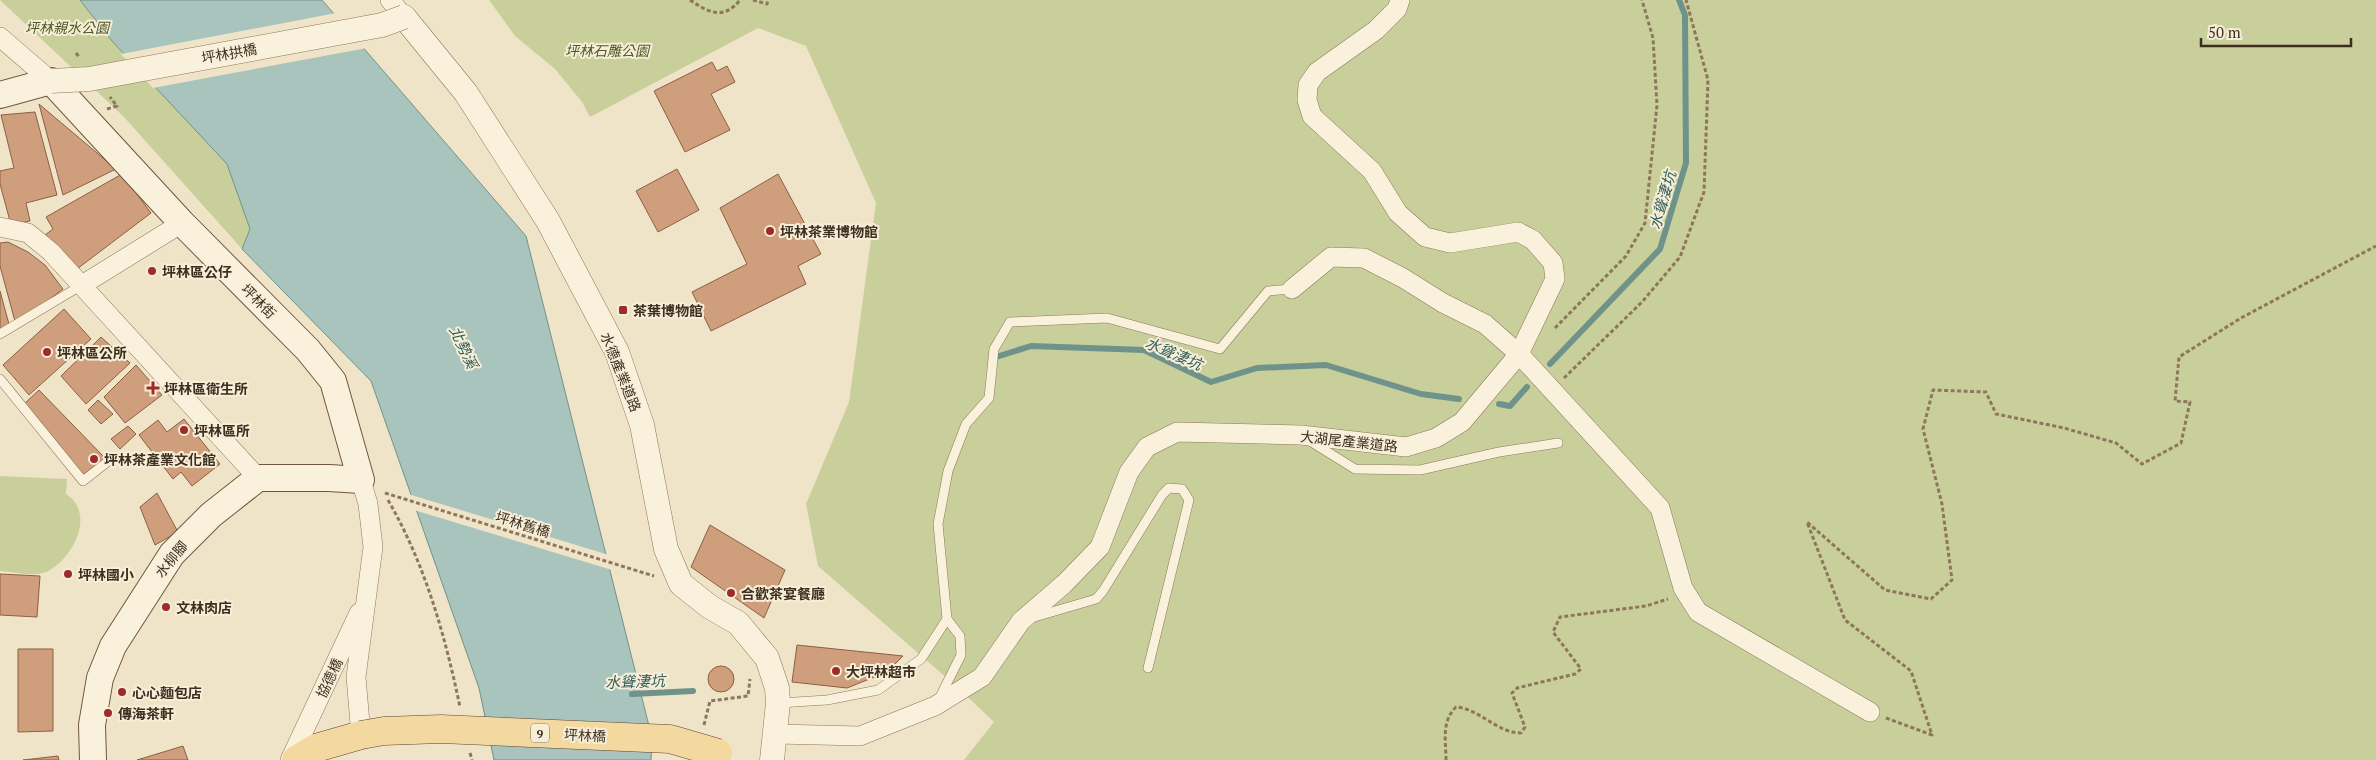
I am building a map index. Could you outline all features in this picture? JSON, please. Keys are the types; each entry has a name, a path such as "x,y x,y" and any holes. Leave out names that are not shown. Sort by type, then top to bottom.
{"main road":[{"path":"0,95 51,81"},
{"name":"坪林街","path":"51,81 182,223 308,350 333,381 361,480"},
{"path":"258,478 361,480"},
{"name":"水柳腳","path":"93,760 92,725 100,678 113,646 172,554 211,515 258,478"},
{"name":"坪林橋","path":"361,735 384,731 441,729 670,739 715,749"},
{"name":"9","path":"296,760 316,748 361,735"}],"street":[{"name":"大湖尾產業道路","path":"776,734 860,736 935,706 982,677 1021,621 1064,584 1100,547 1129,472 1147,447 1177,432 1301,435 1406,447 1436,438 1462,422 1519,354 1555,279 1553,263 1533,240 1518,232 1450,243 1425,237 1398,213 1372,170 1312,116 1307,100 1308,84 1317,72 1376,30 1396,9 1400,0"},
{"name":"坪林拱橋","path":"51,81 99,77 382,25 397,8"},
{"name":"水德產業道路","path":"397,8 466,93 548,221 616,352 642,426 666,549 681,584 710,607 738,624 767,658 777,688 778,703 772,760"},
{"path":"0,37 51,81"},
{"path":"82,284 182,223"},
{"path":"0,227 28,233 51,252 258,478"},
{"path":"1292,289 1331,257 1364,258 1485,324 1519,354 1660,508 1683,588 1698,612 1870,712"},
{"name":"協德橋","path":"361,480 368,504 373,547 356,677 361,735"},
{"name":"協德橋","path":"290,760 368,596"}],"lane":[{"path":"0,334 82,284"},
{"path":"935,706 960,655 960,636 947,619 938,524 948,470 966,424 989,398 994,349 1010,322 1108,318 1220,349 1268,291 1292,289"},
{"path":"0,379 83,481 111,460"},
{"path":"1301,435 1355,469 1420,470 1499,452 1558,443"},
{"path":"1021,621 1096,599 1103,591 1162,495 1169,488 1182,489 1189,500 1148,668"},
{"path":"778,703 827,700 878,690 921,659 947,619"}],"path":[{"path":"690,0 703,9 718,13 732,9 740,0"},
{"path":"753,0 767,4 768,0"},
{"path":"1554,329 1626,256 1645,223 1658,105 1652,38 1642,0"},
{"path":"1552,390 1642,302 1680,257 1704,192 1708,80 1686,0"},
{"path":"1870,712 1932,735 1911,671 1845,620 1807,522 1885,590 1930,599 1952,580 1942,504 1923,429 1933,390 1986,392 1996,414 2064,428 2116,443 2142,464 2181,443 2190,402 2175,401 2179,357 2241,318 2376,246"},
{"name":"坪林舊橋","path":"462,715 446,642 429,588 404,527 384,493 656,577"},
{"path":"1446,760 1445,724 1449,714 1456,707 1466,708 1512,733 1521,733 1525,727 1524,719 1512,693 1517,688 1575,674 1581,669 1553,632 1560,617 1646,606 1669,599 1683,588"},
{"path":"715,749 710,701 748,696 751,674 767,658"},
{"path":"470,751 472,760"}],"green space":[{"name":"坪林親水公園","path":"0,0 80,0 112,41 227,164 250,229 242,249 124,117"},
{"name":"坪林石雕公園","path":"489,0 2376,0 2376,760 964,760 994,722 956,686 818,566 806,504 849,402 876,203 806,46 758,28 590,117 582,102 555,69 515,36"},
{"path":"0,476 67,479 66,494 75,503 80,513 80,524 72,547 56,566 46,572 29,574 0,571"}],"water":[{"name":"北勢溪","path":"80,0 322,0 526,236 652,738 651,760 494,760 479,688 371,381 242,249 250,229 227,164 112,41"}],"pier":[{"path":"336,13 367,48 153,88 121,54"},
{"path":"408,494 609,555 612,570 414,510"}],"building":[{"path":"712,62 717,71 727,66 735,82 711,94 730,130 685,152 654,91"},
{"path":"39,104 116,169 63,195"},
{"path":"35,112 57,195 26,203 30,221 11,225 0,184 0,171 14,168 1,115"},
{"path":"677,169 699,210 658,232 636,191"},
{"path":"122,174 151,213 77,269 41,238 53,229 46,217"},
{"name":"坪林茶業博物館","path":"778,174 821,254 798,266 806,284 711,331 692,292 747,264 720,208"},
{"path":"8,242 28,252 45,265 63,289 16,325 0,266 0,243"},
{"path":"0,291 10,328 0,331"},
{"name":"坪林區公所","path":"64,309 91,339 29,395 3,365"},
{"path":"101,337 130,363 86,404 61,376"},
{"path":"136,365 162,395 125,423 104,397"},
{"path":"39,390 105,458 83,475 23,405"},
{"path":"98,400 113,414 101,424 88,410"},
{"path":"184,419 220,464 192,486 181,472 173,479 139,435 158,420 167,432"},
{"path":"128,426 136,434 120,449 111,439"},
{"path":"157,493 178,532 155,545 140,507"},
{"path":"710,525 785,570 764,618 691,567"},
{"path":"0,574 40,576 37,617 0,615"},
{"path":"797,645 903,656 887,672 847,688 792,682"},
{"path":"18,649 53,649 53,731 18,732"},
{"path":"721,666 730,670 734,679 730,688 721,692 712,688 708,679 712,670"},
{"path":"183,746 188,760 137,760"},
{"path":"58,756 59,760 23,760"}],"waterway":[{"name":"水聳淒坑","path":"1550,364 1660,249 1686,163 1685,15 1679,0"},
{"name":"水聳淒坑","path":"993,358 1031,346 1144,350 1211,382 1257,368 1326,365 1421,394 1459,399"},
{"name":"水聳淒坑","path":"1499,404 1510,406 1527,387"},
{"name":"水聳淒坑","path":"632,694 693,691"}],"place":[{"name":"坪林茶業博物館","path":"770,231"},
{"name":"坪林區公仔","path":"152,271"},
{"name":"茶葉博物館","path":"623,310"},
{"name":"坪林區公所","path":"47,352"},
{"name":"坪林區衛生所","path":"153,388"},
{"name":"坪林區所","path":"184,430"},
{"name":"坪林茶產業文化館","path":"94,459"},
{"name":"坪林國小","path":"68,574"},
{"name":"合歡茶宴餐廳","path":"731,593"},
{"name":"文林肉店","path":"166,607"},
{"name":"大坪林超市","path":"836,671"},
{"name":"心心麵包店","path":"122,692"},
{"name":"傳海茶軒","path":"108,713"}]}
